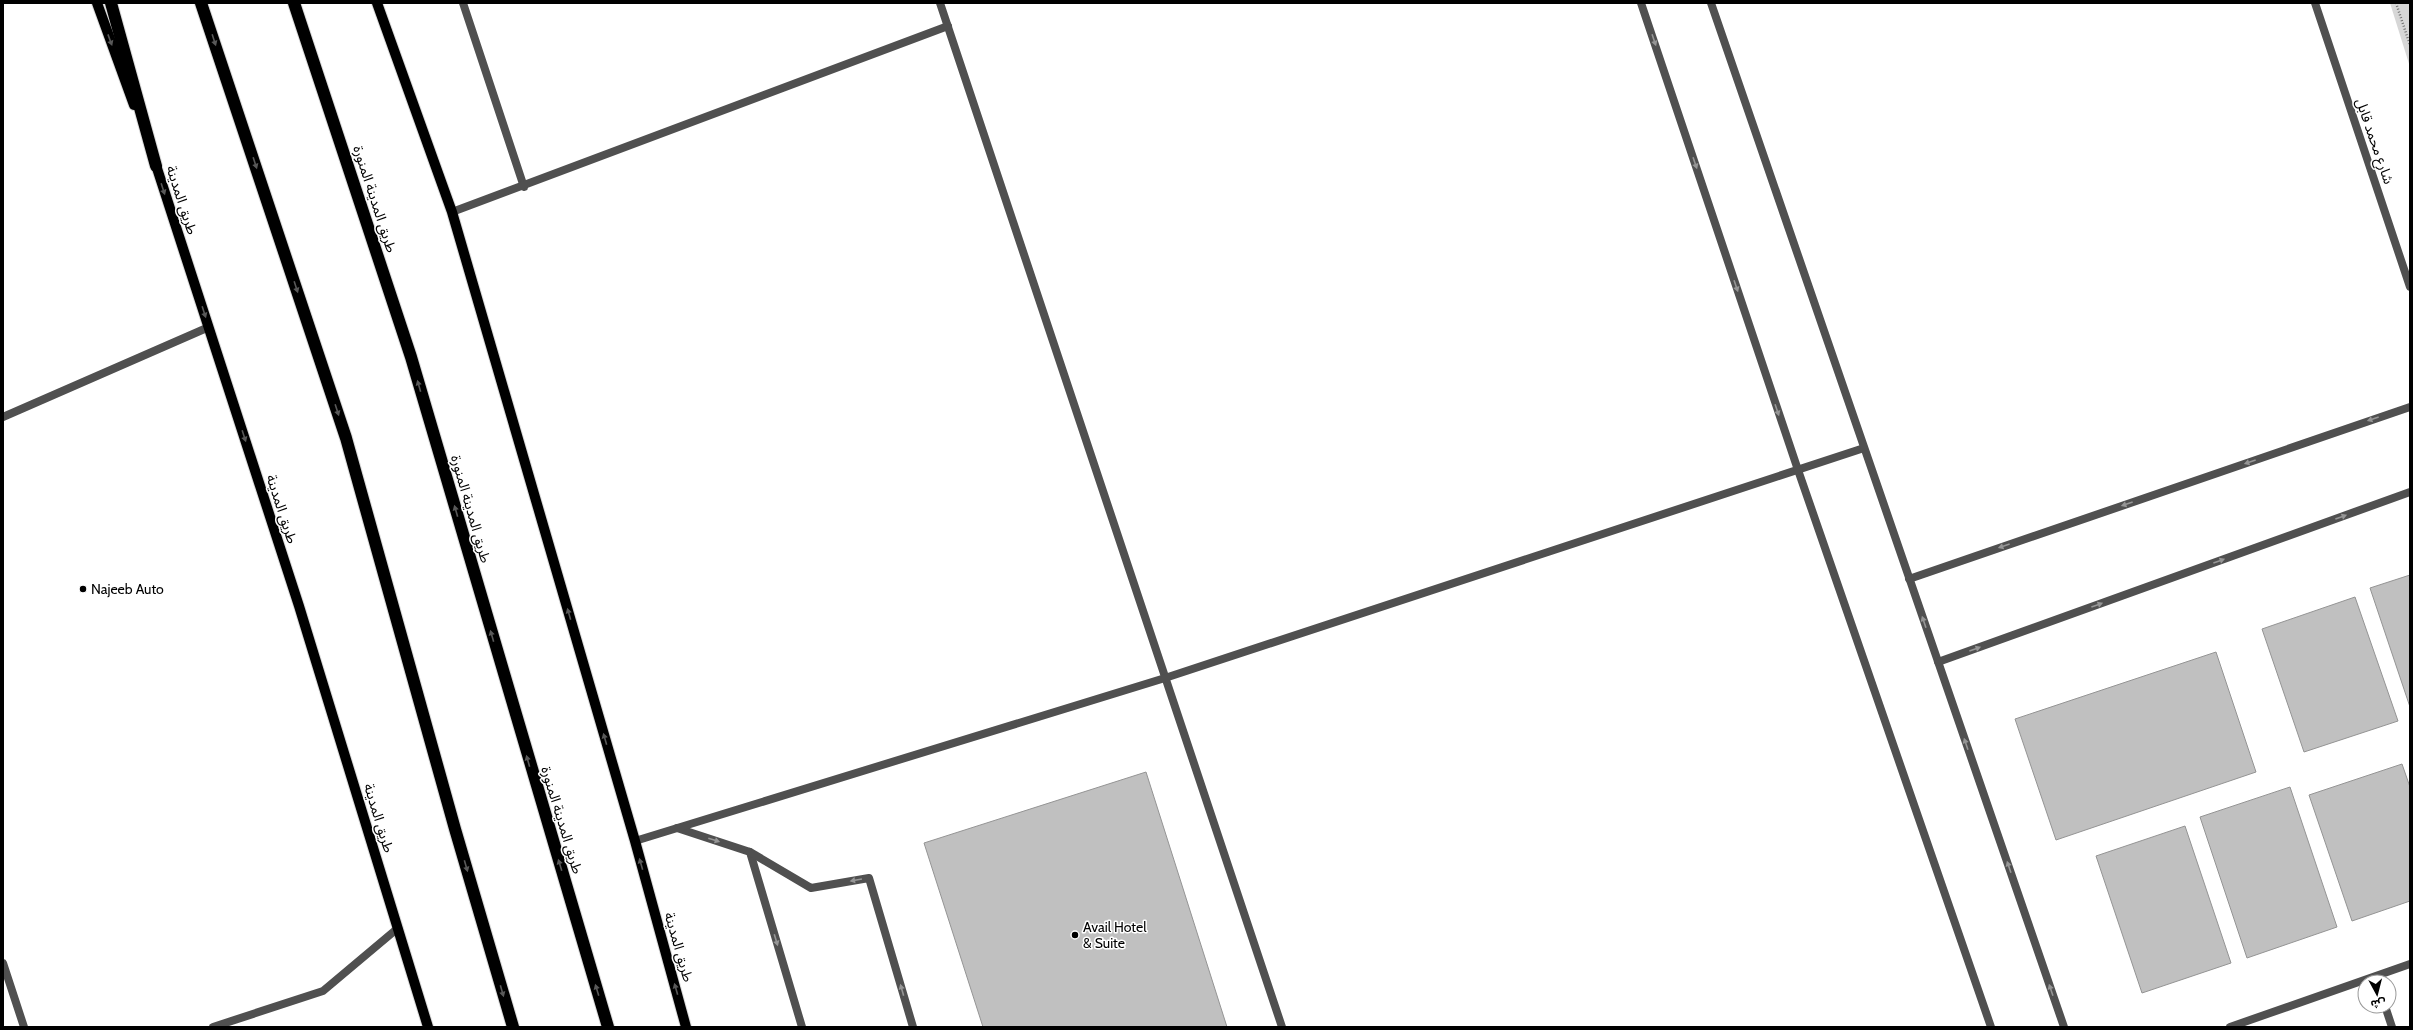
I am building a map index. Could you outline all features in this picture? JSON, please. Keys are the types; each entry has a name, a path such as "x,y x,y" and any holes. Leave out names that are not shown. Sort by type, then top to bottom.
{"highway":[{"path":"111,3 156,166"},
{"path":"202,3 346,438 455,829 513,1027"},
{"name":"طريق المدينة المنورة","path":"294,3 411,357 539,798 608,1027"}],"main road":[{"name":"طريق المدينة","path":"97,3 156,166 299,606 428,1027"},
{"name":"طريق المدينة","path":"377,3 452,212 635,841 686,1027"}],"street":[{"path":"463,3 524,187"},
{"path":"940,3 1282,1027"},
{"path":"1641,3 1798,470 1991,1027"},
{"path":"1711,3 2064,1027"},
{"name":"شارع محمد قابل","path":"2315,3 2410,287"},
{"path":"452,212 524,187 948,26"},
{"path":"3,417 208,327"},
{"path":"1909,580 2410,407"},
{"path":"635,841 1165,678 1864,448"},
{"path":"1938,662 2410,492"},
{"path":"677,828 750,852 811,888 869,878 913,1027"},
{"path":"750,852 802,1027"},
{"path":"213,1027 323,991 398,928"},
{"path":"3,963 24,1027"},
{"path":"2387,974 2410,964"},
{"path":"2230,1027 2357,985"},
{"path":"2388,1014 2392,1027"}],"path":[{"path":"2397,4 2410,44"}],"shaded area":[{"path":"2390,3 2410,3 2410,67"}],"building":[{"path":"2410,575 2410,707 2370,588"},
{"path":"2355,597 2398,721 2304,752 2262,629"},
{"path":"2216,652 2256,772 2056,840 2015,719"},
{"path":"2402,764 2410,787 2410,901 2352,921 2309,795"},
{"name":"Avail Hotel & Suite","path":"1146,772 1227,1027 983,1027 924,843"},
{"path":"2290,787 2337,927 2247,958 2200,817"},
{"path":"2185,826 2231,963 2142,993 2096,856"}],"place":[{"name":"Najeeb Auto","path":"83,589"},
{"name":"Avail Hotel & Suite","path":"1075,935"}]}
